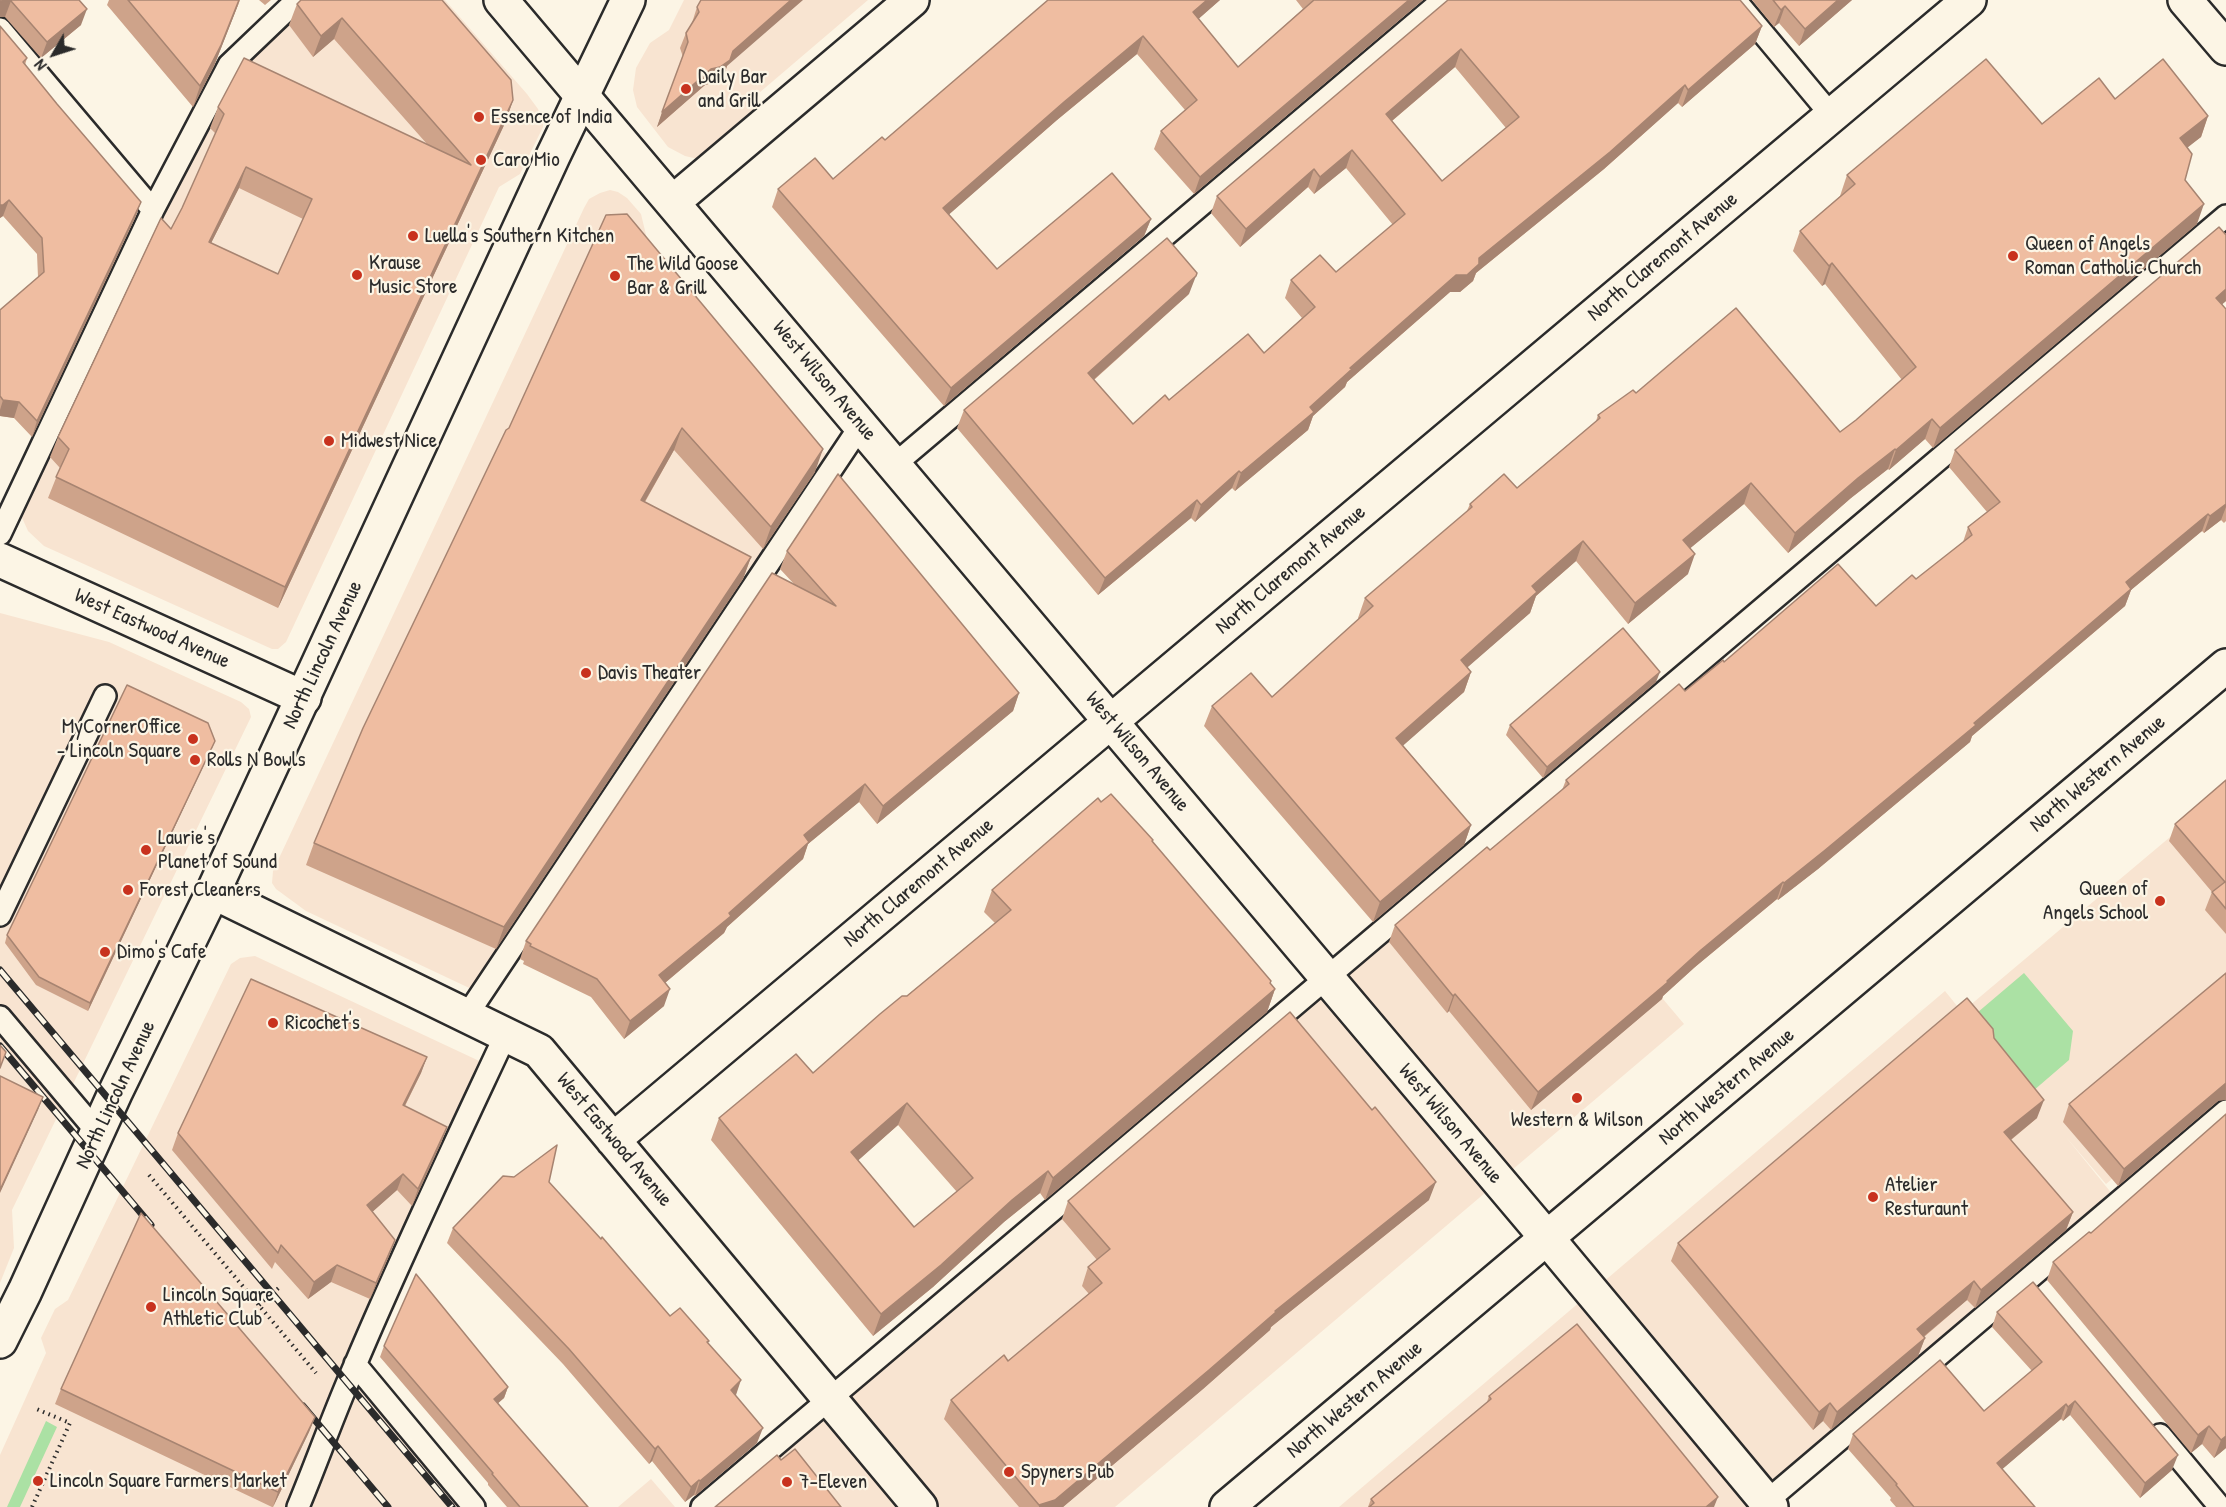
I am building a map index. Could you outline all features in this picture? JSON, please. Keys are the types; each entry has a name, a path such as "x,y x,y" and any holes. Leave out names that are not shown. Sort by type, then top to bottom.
{"street":[{"name":"West Wilson Avenue","path":"501,0 1547,1238 1766,1505"},
{"name":"North Lincoln Avenue","path":"0,1341 304,698 553,156 628,0"},
{"path":"673,202 912,0"},
{"name":"North Claremont Avenue","path":"614,1140 1969,0"},
{"path":"2186,0 2226,48"},
{"name":"West Eastwood Avenue","path":"0,560 304,698"},
{"name":"North Western Avenue","path":"1227,1507 2226,666"},
{"name":"West Eastwood Avenue","path":"213,892 539,1051 920,1507"}],"lane":[{"path":"0,534 153,210 229,65 297,0"},
{"path":"894,465 1443,0"},
{"path":"1735,0 1832,116"},
{"path":"0,29 153,210"},
{"path":"702,1507 2226,216"},
{"path":"468,1015 861,425"},
{"path":"0,915 105,696"},
{"path":"0,1017 98,1133"},
{"path":"298,1507 355,1364 451,1148 506,1034"},
{"path":"1766,1505 2226,1111"},
{"path":"2029,1279 2044,1296"},
{"path":"355,1364 474,1507"},
{"path":"2148,1421 2220,1507"}],"path":[{"path":"149,1175 340,1402"},
{"path":"259,1305 281,1286"},
{"path":"32,1507 70,1423 34,1408"}],"shaded area":[{"path":"297,0 445,0 527,94 538,109 543,127 520,174 499,187 286,642 278,649 272,649 44,546 28,531 15,502 229,65"},
{"path":"684,0 868,0 759,93 750,120 709,154 698,159 685,156 668,147 637,107 633,90 636,68 650,43 669,30"},
{"path":"610,190 627,198 641,214 647,239 835,465 482,994 306,911 276,889 272,883 273,871 584,208 589,199"},
{"path":"0,613 109,642 241,702 249,709 251,717 12,1210 14,1248 0,1283"},
{"path":"2226,790 2226,1083 2106,1184 2066,1137 2113,1195 1751,1507 1339,1507 1945,991 1962,1012"},
{"path":"1513,821 1684,1024 1115,1507 702,1507"},
{"path":"255,956 490,1066 355,1364 474,1507 0,1507 0,1455 46,1353 41,1338 55,1309 68,1300 231,964 240,958"},
{"path":"651,1479 675,1507 618,1507"}],"green space":[{"path":"2024,973 2073,1031 2069,1060 2033,1091 1971,1018"},
{"path":"46,1421 57,1427 20,1507 7,1507"}],"building":[{"path":"0,0 79,0 87,9 47,42 11,1 0,2"},
{"path":"128,0 239,0 221,45 200,86"},
{"path":"301,0 442,0 511,80 513,100 285,587 56,477 69,449 58,437 161,218 171,229 182,208 224,114 218,107 244,58 471,165 342,18 321,36 297,4","holes":["246,167 312,199 278,274 209,242"]},
{"path":"701,0 791,0 733,51 730,60 720,67 711,69 662,112 688,42 686,33 699,12 697,7"},
{"path":"1048,0 1207,0 1193,12 1238,67 1314,0 1409,0 1200,177 1161,131 1197,100 1143,36 1064,102 943,208 997,269 1112,173 1151,219 951,388 778,189 815,158 833,179 882,137 885,140"},
{"path":"1448,0 1740,0 1762,26 1688,90 1685,85 1610,152 1479,258 1479,264 1467,275 1456,275 1350,368 1352,369 1310,407 1314,412 1241,473 1239,471 1201,505 1197,500 1105,578 964,410 1167,238 1197,273 1196,276 1088,373 1133,424 1165,395 1169,400 1248,334 1264,353 1315,307 1291,280 1320,255 1336,272 1405,214 1352,150 1320,177 1314,169 1246,229 1217,196","holes":["1461,49 1519,117 1442,181 1386,114"]},
{"path":"1773,0 1838,0 1805,29 1785,6 1781,10"},
{"path":"0,26 27,58 23,62 141,202 37,421 19,402 3,400 0,396 0,310 44,272 42,238 9,200 0,205"},
{"path":"1986,59 2042,124 2099,78 2115,99 2163,59 2208,116 2180,138 2192,154 2185,180 2204,204 1940,428 1932,419 1858,478 1795,533 1751,483 1683,540 1695,554 1635,603 1583,541 1532,586 1537,592 1461,660 1471,672 1396,738 1471,825 1380,902 1212,706 1251,673 1272,697 1373,606 1365,598 1472,507 1470,504 1504,474 1517,488 1600,418 1598,415 1633,390 1636,393 1736,308 1840,432 1856,420 1916,367 1832,263 1829,266 1800,231 1855,184 1847,175"},
{"path":"627,214 823,449 771,527 682,428 641,500 751,557 504,927 314,843 363,728 506,430 509,428 606,215"},
{"path":"2219,227 2226,235 2226,289 2216,298 2226,309 2226,504 2210,516 2208,514 2126,582 2131,589 1974,723 1976,725 1701,950 1668,982 1538,1092 1455,994 1453,996 1395,925 1487,847 1490,850 1569,784 1566,780 1679,684 1685,691 1723,660 1724,662 1838,564 1876,606 1912,575 1916,579 1972,535 1968,527 2000,502 1955,450"},
{"path":"838,474 1019,693 883,806 865,784 804,835 809,842 729,913 731,916 659,975 670,989 630,1021 597,979 530,946 531,944 526,941 772,573 836,606 787,551"},
{"path":"1623,628 1660,672 1547,767 1510,725"},
{"path":"127,685 208,723 215,741 90,1003 39,977 7,935"},
{"path":"2226,780 2226,909 2212,892 2225,882 2175,824"},
{"path":"1111,794 1153,840 1271,981 1275,989 1053,1178 1048,1171 1012,1200 941,1265 881,1314 719,1118 796,1054 813,1073 880,1014 902,996 907,996 1011,910 992,890 1098,798 1101,802","holes":["907,1103 973,1178 914,1227 851,1152"]},
{"path":"2226,973 2226,1083 2124,1169 2069,1104"},
{"path":"251,979 427,1057 403,1105 447,1127 418,1189 403,1174 367,1205 395,1240 376,1283 337,1265 314,1282 281,1245 278,1253 178,1133"},
{"path":"1967,998 1993,1029 1994,1038 2044,1100 2004,1132 2073,1212 1981,1290 1974,1281 1917,1329 1925,1338 1837,1412 1830,1403 1819,1412 1678,1243"},
{"path":"1290,1012 1372,1110 1375,1107 1436,1182 1275,1311 1055,1500 1039,1505 951,1400 1004,1355 1008,1361 1102,1283 1088,1267 1110,1249 1068,1201"},
{"path":"0,1045 6,1052 0,1068"},
{"path":"0,1076 43,1097 0,1190"},
{"path":"2226,1114 2226,1436 2221,1440 2209,1426 2198,1435 2053,1262 2089,1232 2091,1233"},
{"path":"557,1145 549,1182 601,1239 602,1237 670,1316 680,1308 709,1341 707,1342 741,1380 731,1390 763,1428 691,1487 658,1446 655,1449 569,1349 453,1228 503,1176 514,1177"},
{"name":"Lincoln Square Athletic Club","path":"141,1213 315,1417 278,1492 61,1389"},
{"path":"416,1274 508,1387 494,1399 588,1507 520,1507 384,1346"},
{"path":"2033,1282 2178,1455 2145,1483 2075,1401 2068,1407 2066,1404 1997,1463 2035,1507 1914,1507 1853,1434 1940,1360 1984,1411 2042,1362 1997,1312"},
{"path":"1577,1324 1718,1497 1706,1507 1369,1507 1374,1503 1371,1499 1491,1399 1489,1396"},
{"name":"7-Eleven","path":"795,1449 841,1507 715,1507 777,1455 781,1460"}],"railway":[{"path":"0,970 452,1507"},
{"path":"0,1046 151,1225"},
{"path":"303,1406 388,1507"}],"place":[{"name":"Daily Bar and Grill","path":"686,89"},
{"name":"Essence of India","path":"479,117"},
{"name":"Caro Mio","path":"481,160"},
{"name":"Luella's Southern Kitchen","path":"413,236"},
{"name":"Queen of Angels Roman Catholic Church","path":"2013,256"},
{"name":"Krause Music Store","path":"357,275"},
{"name":"The Wild Goose Bar & Grill","path":"615,276"},
{"name":"Midwest Nice","path":"329,441"},
{"name":"Davis Theater","path":"586,673"},
{"name":"MyCornerOffice - Lincoln Square","path":"193,739"},
{"name":"Rolls N Bowls","path":"195,760"},
{"name":"Laurie's Planet of Sound","path":"146,850"},
{"name":"Forest Cleaners","path":"128,890"},
{"name":"Queen of Angels School","path":"2160,901"},
{"name":"Dimo's Cafe","path":"105,952"},
{"name":"Ricochet's","path":"273,1023"},
{"name":"Western & Wilson","path":"1577,1098"},
{"name":"Atelier Resturaunt","path":"1873,1197"},
{"name":"Lincoln Square Athletic Club","path":"151,1307"},
{"name":"Spyners Pub","path":"1009,1472"},
{"name":"Lincoln Square Farmers Market","path":"38,1481"},
{"name":"7-Eleven","path":"787,1482"}]}
